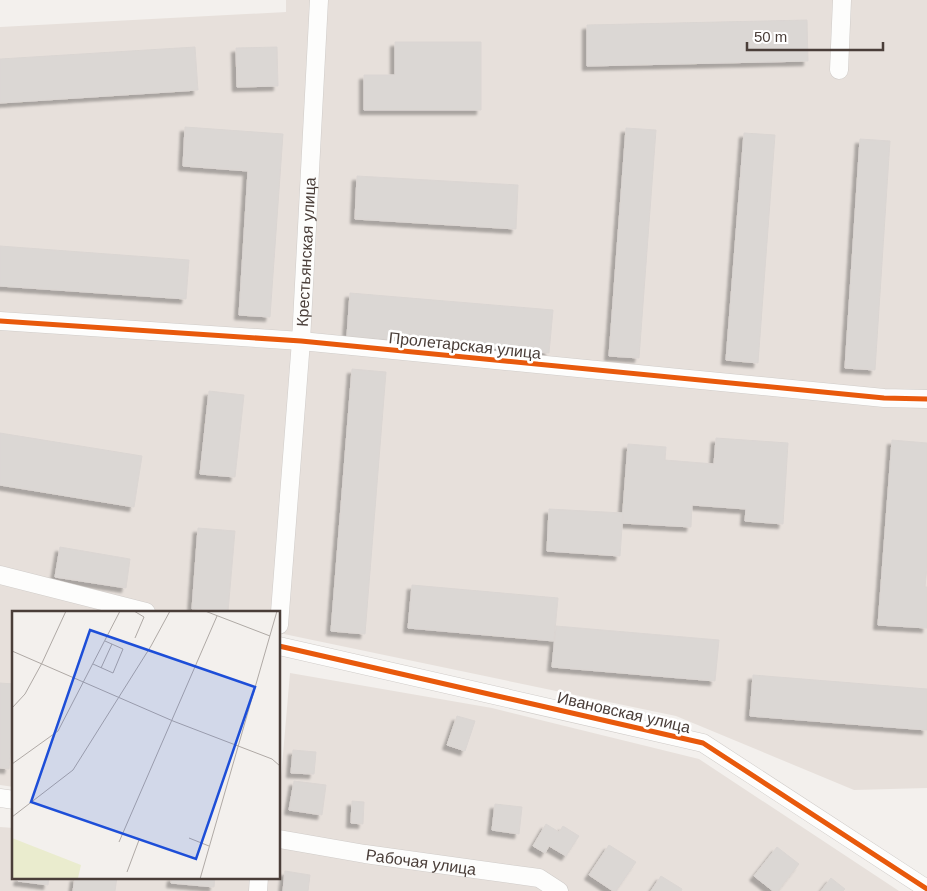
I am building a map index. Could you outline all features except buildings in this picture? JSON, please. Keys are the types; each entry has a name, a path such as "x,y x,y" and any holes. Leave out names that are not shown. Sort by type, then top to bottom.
{"street":[{"name":"Крестьянская улица","path":"280,612 301,341 319,0"},
{"path":"839,70 842,0"},
{"name":"Пролетарская улица","path":"0,322 301,341 884,398 927,399"},
{"path":"0,575 142,611"},
{"name":"Ивановская улица","path":"280,646 703,743 927,889"},
{"name":"Рабочая улица","path":"280,839 365,854 539,878 559,891"},
{"path":"258,891 259,878"}],"shaded area":[{"path":"286,0 927,0 927,788 854,790 676,716 280,633 280,611 12,611 12,787 0,785 0,27 286,12"},
{"path":"290,673 492,708 699,759 899,891 0,891 0,827 12,828 12,878 280,878 280,789"}],"cycle path":[{"path":"0,321 301,341 884,398 927,399"},
{"path":"280,646 703,743 927,889"}]}
